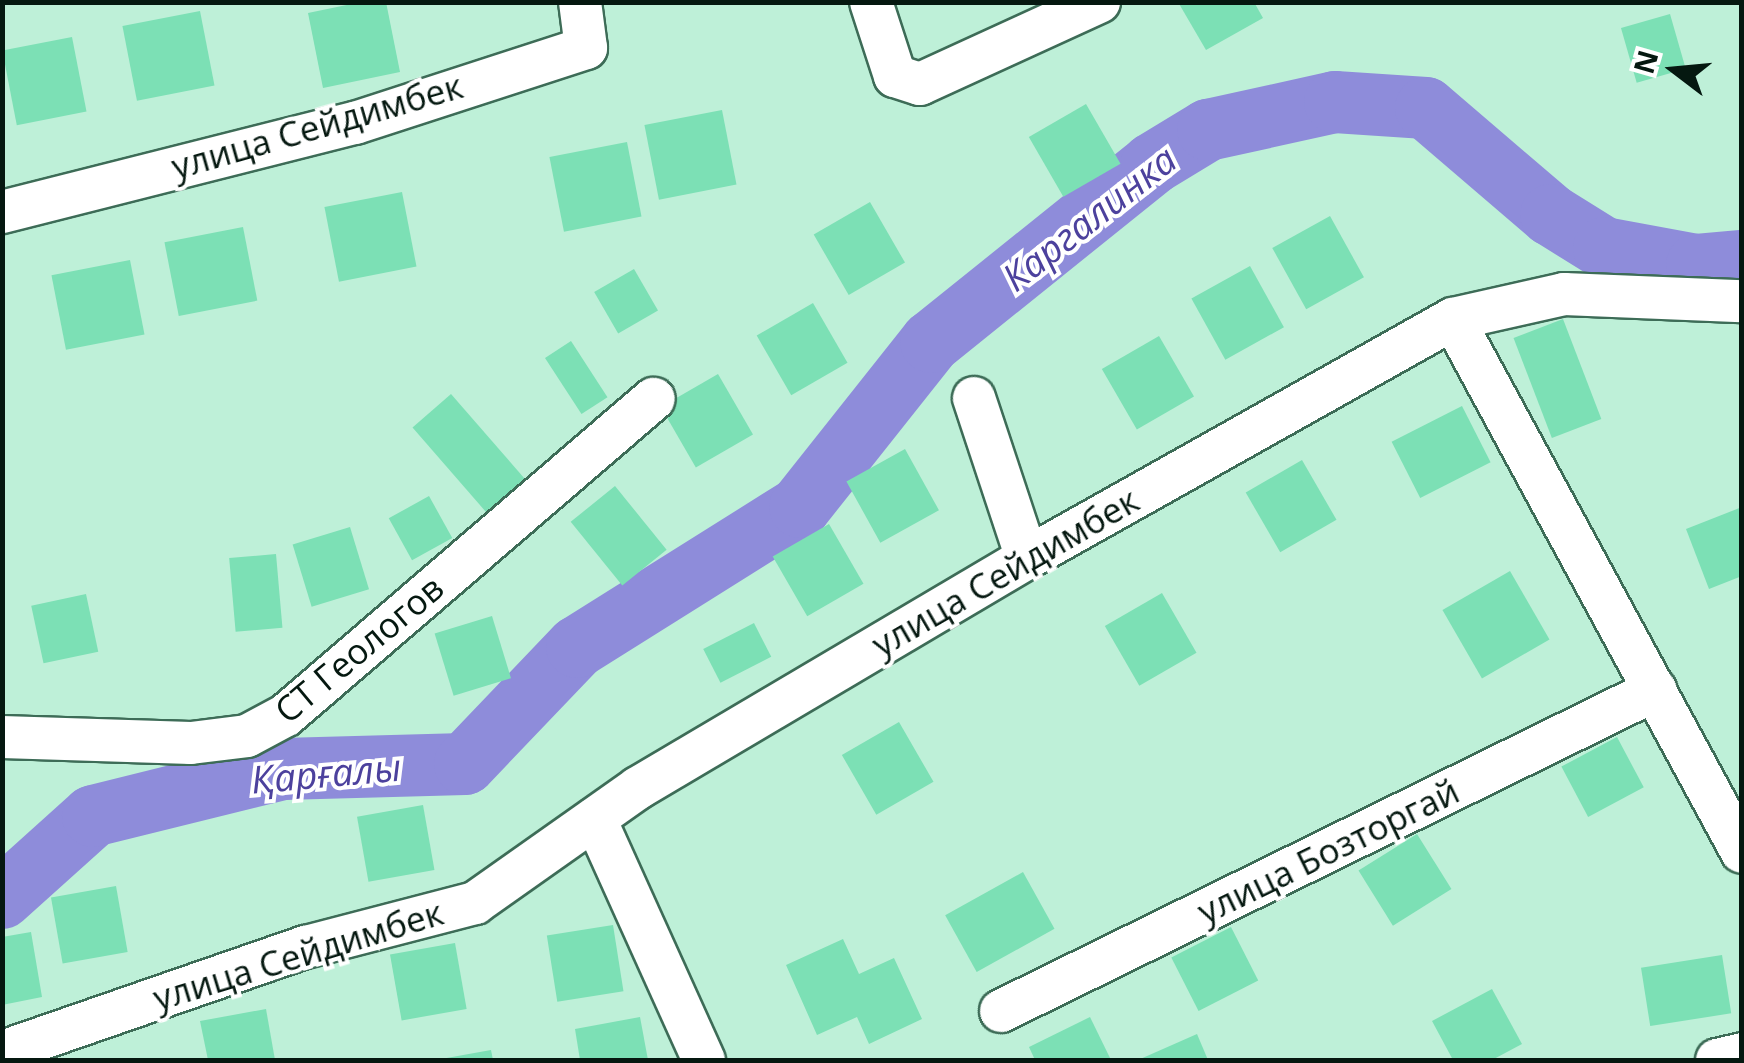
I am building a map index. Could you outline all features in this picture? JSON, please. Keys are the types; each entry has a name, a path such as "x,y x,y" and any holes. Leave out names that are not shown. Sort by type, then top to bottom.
{"street":[{"name":"улица Сейдимбек","path":"2,212 355,123 586,48 580,2"},
{"path":"871,2 895,76 920,84 1100,2"},
{"path":"1742,301 1564,294 1453,318 1742,852"},
{"name":"улица Сейдимбек","path":"2,1052 306,947 475,903 595,818 1026,558 1453,318"},
{"name":"СТ Геологов","path":"2,738 192,744 248,736 286,715 654,398"},
{"path":"974,398 1026,558"},
{"name":"улица Бозторгай","path":"1000,1012 1654,690"},
{"path":"595,818 704,1060"},
{"path":"1717,1060 1742,1054"}],"building":[{"path":"361,2 386,2 400,72 323,88 308,13"},
{"path":"1178,2 1254,2 1263,18 1206,50"},
{"path":"200,11 215,86 137,101 122,26"},
{"path":"1670,14 1686,69 1637,83 1621,28"},
{"path":"72,37 87,112 17,125 2,51"},
{"path":"1086,104 1120,164 1063,197 1029,137"},
{"path":"722,110 737,185 659,200 644,125"},
{"path":"627,142 642,217 564,232 549,157"},
{"path":"402,192 417,267 339,282 324,207"},
{"path":"870,202 905,263 849,295 814,234"},
{"path":"1330,216 1364,277 1306,309 1272,248"},
{"path":"243,227 257,301 179,316 164,242"},
{"path":"130,260 145,335 66,350 51,275"},
{"path":"1250,266 1284,327 1225,360 1191,298"},
{"path":"634,269 658,311 618,334 594,292"},
{"path":"813,303 848,363 791,395 757,336"},
{"path":"1563,319 1601,419 1552,438 1514,338"},
{"path":"1159,336 1194,397 1137,430 1102,369"},
{"path":"571,341 607,397 581,414 545,358"},
{"path":"718,374 753,435 696,468 661,407"},
{"path":"451,394 530,485 492,519 413,427"},
{"path":"1462,406 1491,462 1420,498 1392,442"},
{"path":"905,449 939,510 880,543 846,481"},
{"path":"1302,460 1336,520 1280,552 1246,492"},
{"path":"615,486 667,550 622,586 571,522"},
{"path":"429,496 452,538 412,560 389,518"},
{"path":"1742,507 1742,576 1709,589 1686,529"},
{"path":"829,524 864,584 807,616 773,556"},
{"path":"350,527 369,589 312,607 293,545"},
{"path":"276,554 282,628 236,632 229,558"},
{"path":"1510,571 1550,639 1482,678 1442,610"},
{"path":"1162,593 1196,653 1139,686 1105,626"},
{"path":"86,594 98,652 43,663 31,606"},
{"path":"492,616 511,678 454,696 435,634"},
{"path":"754,623 771,657 720,683 703,649"},
{"path":"899,722 933,782 876,815 842,755"},
{"path":"1617,737 1644,787 1588,817 1561,767"},
{"path":"423,805 434,870 368,882 357,817"},
{"path":"1417,834 1451,889 1393,926 1358,871"},
{"path":"1023,872 1055,929 977,972 945,915"},
{"path":"116,886 128,952 63,963 51,897"},
{"path":"613,925 623,991 557,1002 547,935"},
{"path":"1231,927 1258,980 1199,1011 1171,957"},
{"path":"31,932 42,997 2,1005 2,937"},
{"path":"843,939 859,974 894,958 922,1019 869,1044 857,1017 817,1035 786,965"},
{"path":"455,943 467,1009 402,1020 390,954"},
{"path":"1722,955 1731,1013 1650,1026 1641,968"},
{"path":"1492,989 1522,1044 1492,1060 1453,1060 1432,1021"},
{"path":"266,1009 275,1060 208,1060 200,1021"},
{"path":"640,1017 648,1060 580,1060 575,1029"},
{"path":"1090,1017 1111,1060 1035,1060 1029,1047"},
{"path":"1197,1034 1208,1060 1138,1060"},
{"path":"491,1050 493,1060 441,1059"}],"waterway":[{"name":"Каргалинка","path":"2,898 93,816 283,769 465,764 577,647 800,507 931,342 1152,164 1208,130 1335,102 1426,108 1551,215 1604,248 1697,265 1742,261"}],"water label":[{"name":"Қарғалы","path":"326,773"}]}
